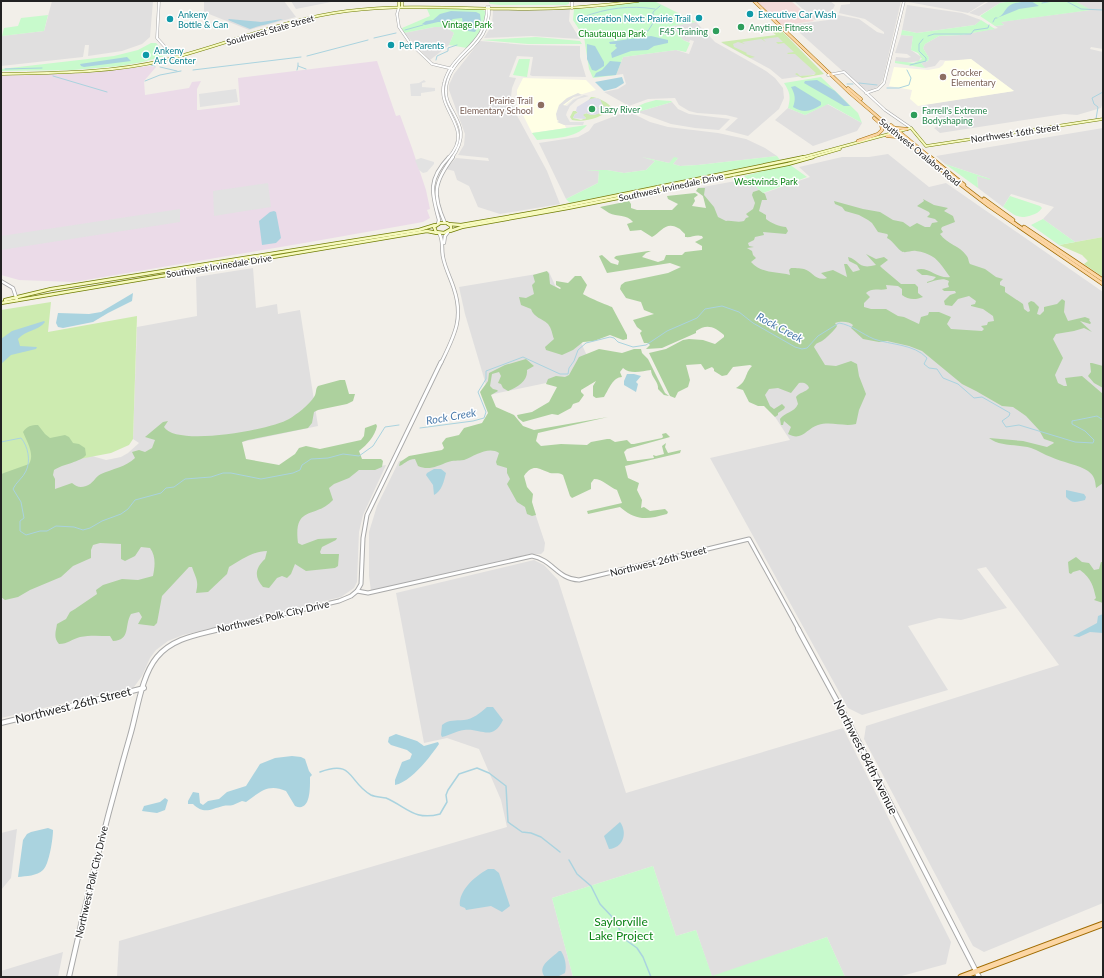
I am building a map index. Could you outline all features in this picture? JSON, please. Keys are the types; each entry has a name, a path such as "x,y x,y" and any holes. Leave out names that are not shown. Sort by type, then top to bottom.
{"main road":[{"path":"399,1 400,8"},
{"path":"400,8 402,1"},
{"name":"Southwest State Street","path":"534,7 572,7 626,1"},
{"name":"Southwest State Street","path":"1,73 102,70 141,65 174,57 304,19 347,11 400,8 604,6 638,1"},
{"name":"Southwest Oralabor Road","path":"754,1 850,93 897,132 988,202 1103,280"},
{"name":"Southwest Oralabor Road","path":"757,1 830,74 891,125 901,137 991,208 1103,284"},
{"path":"850,93 878,121 882,128 878,134 858,141"},
{"name":"Northwest 16th Street","path":"911,129 926,146 1103,120"},
{"path":"891,125 898,129 911,129"},
{"name":"Southwest Irvinedale Drive","path":"17,298 427,231 438,233 449,232 462,227 541,214 785,162 858,141 911,129"},
{"name":"Southwest Irvinedale Drive","path":"1,302 76,284 424,230 437,225 461,225 788,164 911,129"},
{"path":"887,136 901,137"},
{"path":"447,224 451,226 449,232"},
{"path":"437,225 434,229 438,233"},
{"path":"962,977 978,974 1103,924"}],"street":[{"path":"159,1 157,38 174,57"},
{"path":"572,1 572,7"},
{"path":"866,93 878,89 884,82 904,1"},
{"path":"437,225 440,220 432,198 432,183 437,171 451,154 458,142 457,128 443,92 443,84 483,31 488,18 488,7"},
{"path":"400,8 398,18 402,34 425,59 434,65 453,69"},
{"path":"447,224 436,198 435,188 438,176 456,153 461,142 461,130 446,92 449,78 453,69"},
{"path":"830,74 844,72 889,113 911,129"},
{"path":"443,247 445,236 449,232"},
{"path":"357,591 362,581 362,538 370,509 459,323 459,302 444,260 442,239 438,233"},
{"path":"1,281 11,286 17,298"},
{"name":"Northwest 26th Street","path":"357,591 368,593 525,557 540,557 547,560 558,574 566,579 574,580 588,578 749,539"},
{"name":"Northwest 84th Avenue","path":"749,539 850,724 978,974"},
{"name":"Northwest Polk City Drive","path":"69,977 116,782 144,688 158,655 178,640 340,601 351,596 357,591"},
{"name":"Northwest 26th Street","path":"1,723 144,688"}],"shaded area":[{"path":"52,1 153,1 150,37 142,44 122,51 88,56 89,45 85,45 83,57 1,66 1,36 44,31"},
{"path":"204,1 284,1 296,17 249,30 204,12"},
{"path":"291,1 330,1 331,2 296,9"},
{"path":"754,1 791,1 814,21 778,26"},
{"path":"794,1 830,1 835,5 830,15 815,20"},
{"path":"848,1 901,1 883,79 879,86 869,91 864,89 847,75 791,25 828,20 838,15 859,19 877,32 884,34 884,32 865,19 839,13 841,5 850,4"},
{"path":"908,1 987,1 968,13"},
{"path":"990,1 1012,1 1000,3 979,16 969,13"},
{"path":"1075,1 1103,1 1103,49 1091,47 1090,49 1103,52 1103,102 1101,108 1077,115 1064,114 940,133 934,128 938,126 940,122 939,119 922,105 1014,91 971,59 956,61 940,60 935,66 925,68 921,63 928,61 929,58 923,48 925,44 939,36 961,35 998,28 995,26 1004,25 1000,22 1090,10"},
{"path":"907,5 962,13 981,20 975,25 917,33 902,30"},
{"path":"570,9 569,21 580,39 531,36 484,38 492,25 493,10"},
{"path":"696,22 715,42 766,71 775,78 783,88 784,98 779,109 748,136 725,130 738,118 726,115 689,111 679,105 675,98 648,99 629,106 604,92 618,89 626,84 623,74 616,75 623,57 676,50 689,54 694,41 690,40 689,42 683,40 672,26"},
{"path":"434,27 446,27 454,33 449,45 430,60 404,33"},
{"path":"901,35 913,36 911,50 921,57 919,61 905,63 895,61 896,57 911,57 907,54 895,53"},
{"path":"779,36 818,74 782,79 770,69 722,43"},
{"path":"480,41 526,45 580,46 580,57 586,77 532,76 530,75 533,57 517,56 509,77 516,78 512,88 511,97 514,110 547,171 560,204 500,214 478,207 469,186 457,180 454,171 446,169 456,158 489,161 488,158 458,155 464,145 465,134 449,90 449,85 454,74"},
{"name":"Crocker Elementary","path":"971,59 1014,91 918,106 910,99 912,90 889,86 894,67 928,70 939,68 945,61"},
{"path":"377,61 396,116 400,115 426,190 430,209 427,210 430,218 423,222 74,282 19,280 1,275 1,76 88,73 149,66 156,67 144,81 145,95 189,88 192,82 201,81 197,89 197,110 199,110 240,105 238,78"},
{"name":"Prairie Trail Elementary School","path":"523,78 586,80 596,90 576,96 564,106 561,116 566,128 532,133 517,103 517,90"},
{"path":"424,80 426,82 422,83 422,87 435,88 435,91 421,93 421,96 411,96 410,84 419,83"},
{"path":"236,89 238,102 200,107 199,94"},
{"path":"578,93 582,95 574,97 563,105 567,106 573,100 584,95 589,96 578,99 570,106 566,115 570,122 584,122 583,125 564,125 557,122 559,121 557,120 556,114 559,105 567,98"},
{"path":"590,99 600,99 603,106 607,107 605,109 596,107 601,110 601,112 591,115 586,113 583,115 586,118 585,119 573,118 575,114 578,113 576,111 577,107"},
{"path":"672,102 678,109 689,114 730,119 719,130 671,124 638,112"},
{"path":"827,104 862,123 857,131 813,146 775,120 788,108 805,115"},
{"path":"628,111 650,122 668,127 718,133 746,139 765,148 777,156 680,166 673,164 678,158 669,163 642,157 655,161 646,170 624,173 607,170 586,171 599,171 598,183 566,199 539,143 578,137 589,131 594,124"},
{"path":"1103,128 1103,237 1075,242 1043,219 1054,207 1011,194 1003,207 978,188 977,176 990,179 945,164 936,156"},
{"path":"888,154 929,187 946,183 1103,292 1103,903 984,952 973,946 864,739 866,726 1059,665 986,567 977,569 1007,608 961,620 939,618 908,626 948,690 862,715 848,708 710,458 790,440 755,386 779,307 697,188 747,179 764,193 810,177 799,167 842,157 869,157"},
{"path":"421,158 434,162 427,172 423,173 419,170 415,160"},
{"path":"268,183 271,207 214,216 213,191"},
{"path":"180,209 180,222 1,250 1,236"},
{"path":"253,268 256,308 277,304 278,314 300,310 318,426 128,466 123,516 386,465 363,515 359,532 357,582 354,588 341,597 183,635 168,641 156,650 150,658 142,676 134,687 1,718 1,474 92,456 106,460 121,457 128,453 139,443 133,439 137,327 197,316 196,277"},
{"path":"549,272 588,358 570,378 489,395 465,314 459,287"},
{"path":"510,438 545,543 544,551 541,554 530,554 371,591 369,576 369,532 377,506 399,461"},
{"path":"534,560 544,565 558,580 626,793 843,728 951,942 946,964 898,977 845,977 827,937 712,977 696,930 676,936 653,866 552,898 573,977 117,977 119,941 507,827 501,800 479,749 447,738 424,743 396,593"},
{"path":"17,829 11,878 1,890 1,833"},
{"path":"63,952 58,977 1,977 1,971"}],"green space":[{"path":"488,1 569,1 569,4 499,5 490,4"},
{"name":"Chautauqua Park","path":"654,1 696,22 672,26 683,40 690,43 686,52 676,50 623,57 616,75 593,78 589,69 584,37 573,20 574,9 596,8"},
{"path":"1012,1 1075,1 1091,10 1001,22 1004,25 995,26 980,16 1000,3"},
{"name":"Vintage Park","path":"427,9 481,9 485,11 483,26 467,48 449,45 454,33 446,27 434,27 404,33 402,28 430,16"},
{"path":"48,15 44,31 2,36 4,28 18,26 21,18"},
{"path":"981,20 995,29 961,35 939,36 925,44 923,48 929,58 928,61 921,63 925,68 895,63 895,61 914,63 922,59 918,53 911,50 913,36 901,35 902,30 917,33 975,25"},
{"path":"778,27 824,74 802,78 795,74 797,73 800,76 814,75 816,73 795,54 788,54 787,53 794,52 784,43 778,44 776,42 783,42 778,37 763,39 766,42 761,39 742,42 745,44 738,42 733,44 734,47 755,57 750,58 721,42 776,35 770,30 758,31 755,29"},
{"path":"536,37 580,41 582,44 528,44 482,40"},
{"path":"151,43 156,43 168,55 143,62 120,66 73,70 1,71 1,69 114,56 138,50"},
{"path":"519,59 530,59 527,77 513,75"},
{"path":"821,77 858,113 862,123 828,104 805,115 788,108 789,95 788,89 784,83"},
{"path":"591,97 597,98 603,101 612,108 604,114 588,120 577,121 572,120 570,117 573,111 578,113 575,114 573,118 581,120 586,118 579,112 591,115 601,111 596,107 607,108 602,105 600,100 596,98 588,101"},
{"path":"656,100 672,102 638,112 632,109 645,103"},
{"path":"590,102 602,105 586,104 581,105"},
{"path":"587,125 577,133 557,138 537,140 532,133"},
{"path":"777,156 780,160 570,203 566,199 598,183 599,171 586,170 607,170 624,173 646,170 655,161 642,157 669,163 674,157 678,158 673,164 680,166"},
{"name":"Westwinds Park","path":"789,164 807,177 763,193 744,176"},
{"path":"945,164 990,180 977,176 978,188"},
{"path":"698,188 705,188 704,195 714,207 718,217 726,221 744,221 749,217 746,214 753,209 755,203 752,195 753,192 759,190 765,194 767,200 762,200 759,211 766,215 766,219 778,226 786,227 788,231 786,234 763,232 764,235 755,237 754,240 748,243 749,246 754,247 747,248 752,251 756,258 751,262 760,269 790,275 789,270 791,268 802,269 807,270 820,279 827,278 821,273 833,270 847,277 844,264 847,264 853,272 860,270 857,265 849,261 848,257 862,265 870,266 876,265 866,254 876,259 884,257 888,260 880,266 901,284 915,284 918,287 918,293 923,297 918,299 909,299 902,295 902,289 898,286 886,285 887,289 873,290 866,293 870,297 864,303 864,307 871,309 886,309 898,316 904,317 919,324 921,317 928,315 929,312 939,312 951,317 947,324 951,329 982,331 984,329 981,326 987,325 988,322 994,321 993,316 983,309 971,306 975,304 976,301 969,296 958,299 952,306 945,305 944,301 950,295 956,293 955,291 944,291 942,289 949,287 949,281 941,279 927,283 936,277 922,275 916,270 924,269 941,276 950,277 937,260 929,254 923,252 901,251 887,238 887,234 878,232 868,220 859,215 845,211 842,207 835,204 834,201 880,212 893,220 903,222 910,227 917,223 925,227 930,227 932,223 938,222 935,219 927,217 930,214 929,212 917,206 924,201 923,199 934,205 948,208 944,211 953,216 955,222 942,227 941,229 943,232 940,234 968,257 970,264 985,269 996,277 1003,279 1000,282 1000,285 1005,287 1005,292 1023,304 1024,309 1028,312 1030,311 1028,303 1031,301 1034,302 1039,307 1037,314 1040,315 1044,311 1044,307 1057,304 1062,299 1065,301 1064,312 1068,321 1085,317 1090,319 1090,324 1080,321 1092,332 1084,328 1056,334 1053,339 1063,358 1055,375 1058,383 1064,386 1067,386 1065,378 1082,376 1103,394 1103,483 1096,488 1093,477 1085,469 1055,459 1031,448 993,441 989,438 1023,441 1047,447 1054,443 1044,439 1039,430 1026,416 1013,407 1002,406 962,384 922,351 909,346 887,341 879,342 863,339 851,328 853,325 847,322 835,323 837,326 834,330 814,347 825,365 836,366 851,361 857,364 859,376 866,394 859,410 856,424 823,424 814,427 801,435 793,436 788,434 791,427 784,421 783,425 781,425 780,419 796,407 798,404 796,397 809,388 807,384 799,383 791,393 778,388 769,389 765,395 770,406 774,409 782,404 785,407 775,417 764,406 758,406 749,402 743,390 736,388 744,380 752,366 750,365 733,367 727,375 722,376 714,371 712,367 705,370 701,364 686,365 690,380 688,387 678,392 675,398 670,396 649,353 666,349 683,340 689,339 703,340 715,344 724,337 724,335 714,328 704,327 696,331 696,333 662,348 646,349 650,345 648,343 644,343 640,333 642,331 637,327 633,320 654,314 644,310 641,302 626,298 620,289 621,285 625,282 668,273 681,267 670,263 607,273 599,256 602,255 611,263 618,265 619,261 614,258 616,256 651,251 642,257 658,262 664,260 666,255 682,255 685,252 702,250 702,246 695,242 703,238 702,236 685,237 685,234 680,229 674,226 667,226 652,237 641,230 630,231 627,224 633,222 631,219 609,213 600,207 629,201 631,208 637,210 672,210 678,204 668,199 667,196 695,193 698,195 694,198 695,201 692,206 706,208 703,196 696,191"},
{"path":"1010,196 1042,208 1039,212 1033,215 1023,217 1017,216 1003,207"},
{"path":"1043,219 1075,242 1059,245 1031,225"},
{"path":"1103,237 1103,277 1084,264 1088,261 1082,255 1059,245"},
{"path":"547,271 549,274 550,284 560,289 561,288 556,285 556,281 568,283 575,276 581,276 587,285 583,294 612,307 627,335 627,339 623,340 610,335 594,341 583,342 573,350 562,355 546,350 545,347 554,339 548,324 538,318 531,309 521,305 519,297 526,298 534,294 532,285 535,282 533,275"},
{"path":"51,302 48,332 137,316 133,439 129,445 111,453 1,474 1,310"},
{"path":"599,349 622,353 634,349 641,349 642,353 648,359 665,393 669,396 664,395 658,389 651,370 633,372 623,368 620,372 622,377 614,381 604,397 596,398 593,396 593,386 596,381 581,390 584,395 579,402 573,404 571,408 558,415 552,414 523,422 518,418 517,415 532,412 549,402 557,387 546,384 548,379 556,376 565,377 569,375 579,357"},
{"path":"526,359 534,366 527,370 526,377 522,383 508,391 498,383 501,376 499,372 492,374 490,386 498,391 491,395 496,407 514,415 523,426 534,430 608,417 538,433 536,441 541,446 561,444 587,445 591,442 607,439 615,442 627,440 631,444 634,444 662,438 662,434 666,433 670,437 627,449 624,452 627,461 631,461 654,458 653,455 656,456 664,454 662,446 666,443 665,447 668,453 681,450 680,453 625,466 628,478 639,483 637,490 642,500 641,508 644,507 650,511 665,509 668,512 667,514 643,518 632,515 620,507 588,514 587,511 622,503 617,490 600,480 594,479 591,483 591,489 572,498 563,475 533,468 530,469 524,476 527,487 533,494 532,502 536,515 532,516 527,514 525,507 517,502 507,484 510,479 507,473 507,468 497,465 496,462 499,453 495,451 486,451 464,460 450,461 429,468 418,466 415,459 399,466 400,462 409,456 442,450 444,448 442,443 446,438 459,435 464,428 482,423 488,413 480,392 488,381 489,373 505,365"},
{"path":"1090,363 1103,366 1103,388 1094,383 1088,376 1091,372"},
{"path":"345,380 349,394 355,394 353,401 347,404 314,412 312,423 308,428 242,442 246,459 279,465 295,454 299,448 306,446 320,449 361,440 364,436 365,428 376,424 377,426 373,437 359,451 362,459 381,459 383,461 382,467 375,470 359,470 349,478 334,484 329,488 333,500 326,506 302,517 299,522 297,531 298,543 302,545 318,539 337,538 336,540 322,547 320,552 321,554 339,554 338,566 335,568 306,571 295,564 291,574 287,578 282,576 277,578 269,588 263,587 257,576 259,566 265,559 267,551 262,551 247,556 229,567 227,574 208,592 196,593 197,580 192,567 189,567 162,596 157,623 154,626 138,624 142,617 139,612 131,614 125,635 119,640 113,641 110,636 88,636 59,644 55,637 57,624 66,619 70,612 97,594 96,590 103,585 122,579 138,580 153,576 154,561 150,548 141,547 135,556 125,561 121,559 121,544 100,543 93,545 91,550 91,558 73,566 61,577 30,590 18,597 5,600 1,597 1,474 29,464 31,460 31,452 23,432 28,427 38,425 50,438 65,435 69,437 73,443 79,444 85,448 86,455 84,457 54,470 53,475 55,479 55,489 72,483 82,487 90,484 101,474 123,466 131,461 135,458 132,452 139,450 145,452 152,448 155,440 145,437 163,422 168,421 164,427 172,433 186,436 224,435 263,428 289,419 299,412 315,396 318,386"},
{"path":"1076,557 1082,562 1089,563 1094,570 1099,569 1101,562 1103,562 1103,603 1094,600 1096,598 1093,586 1084,573 1080,570 1071,574 1069,573 1068,562"},
{"name":"Saylorville Lake Project","path":"653,866 676,936 696,930 712,976 827,937 845,977 573,977 552,898"}],"water":[{"path":"1031,1 1039,6 1019,9 997,18 1011,5 1019,2"},
{"path":"451,11 476,12 480,14 481,22 475,32 468,31 468,26 463,23 462,18 453,19 449,22 438,22 425,25 422,24 426,21 433,20 440,14"},
{"path":"283,19 250,29 228,20 261,22"},
{"path":"651,36 668,40 668,43 654,46 648,50 631,51 612,58 611,53 617,48 615,46 616,44 610,44 609,42"},
{"path":"587,44 595,46 604,62 604,66 596,71 592,70 587,59"},
{"path":"127,57 131,61 84,67 80,64"},
{"path":"610,61 621,62 616,75 594,77 596,73 602,70"},
{"path":"622,77 624,83 616,88 604,91 595,82"},
{"path":"817,80 835,91 850,106 844,106 804,83 805,81"},
{"path":"795,86 821,102 821,105 807,111 793,107 795,97 791,87"},
{"path":"270,212 276,212 281,238 276,243 262,245 259,221"},
{"path":"133,293 132,301 93,322 63,328 58,327 56,323 58,313 89,314 101,312"},
{"path":"44,321 45,322 42,325 18,339 20,346 37,347 36,349 11,355 1,364 1,339 12,331"},
{"path":"627,374 641,376 636,382 638,384 636,392 624,385"},
{"path":"434,469 441,469 446,473 441,488 434,495 433,485 426,475"},
{"path":"1066,490 1084,494 1086,497 1085,500 1077,502 1070,501 1066,497"},
{"path":"1103,614 1103,633 1090,632 1079,637 1073,636 1097,623 1098,616"},
{"path":"487,707 493,707 503,720 495,731 486,732 464,730 442,737 442,725 445,723 470,718"},
{"path":"396,734 417,741 424,746 438,742 439,744 414,774 401,783 395,785 395,780 402,762 410,759 412,754 407,750 391,745 388,742 389,737"},
{"path":"292,756 305,759 312,775 310,777 307,803 304,806 295,806 286,791 274,788 264,790 246,802 242,801 233,805 208,810 201,809 193,804 188,804 193,792 199,793 200,803 203,805 208,801 219,799 227,792 246,786 260,764 275,758"},
{"path":"165,798 168,800 165,810 157,813 142,811 144,806 160,802"},
{"path":"620,822 624,831 623,839 618,846 609,849 604,836"},
{"path":"48,828 53,830 53,834 50,852 45,867 41,872 18,877 23,840 27,834 31,832"},
{"path":"488,869 494,869 499,873 510,906 502,912 491,906 466,910 460,906 462,895 468,884"},
{"path":"561,951 565,959 565,973 557,977 545,977 542,969 546,962"}],"waterway":[{"path":"1042,3 1053,1"},
{"path":"1066,1 1081,9 1103,10"},
{"path":"627,40 631,34 648,31 653,23 653,12 660,6"},
{"path":"583,17 601,11 619,8 637,7 655,9"},
{"path":"993,22 995,18 997,18"},
{"path":"405,30 423,25"},
{"path":"928,36 934,34 971,34 974,30 988,28 989,25"},
{"path":"374,38 396,33"},
{"path":"910,65 926,61 926,58 919,51 919,44 923,39"},
{"path":"307,56 368,40"},
{"path":"436,60 437,56 448,51 448,48 457,45"},
{"path":"193,70 301,57"},
{"path":"151,65 155,66"},
{"path":"297,70 298,66"},
{"path":"298,66 306,69"},
{"path":"160,67 177,71"},
{"path":"5,69 42,68"},
{"path":"887,88 899,88 909,85 911,78 907,70"},
{"path":"145,81 160,75 181,71"},
{"path":"53,76 107,92"},
{"path":"859,83 877,85"},
{"path":"847,84 853,84"},
{"path":"1096,119 1098,107 1094,104 1092,98 1103,92"},
{"name":"Rock Creek","path":"420,428 473,421 484,418 486,412 478,392 486,379 486,371 523,357 560,374 568,374 569,368 574,361 578,350 586,343 610,337 614,338 618,342 633,347 646,345 667,331 697,318 705,309 722,306 739,312 753,323 795,347 802,349 807,348 818,336 839,323 853,328 874,339 909,347 922,353 927,358 924,364 929,368 937,369 943,378 958,384 974,398 982,397 1010,413 1009,416 1002,421 1006,427 1019,425 1075,442 1093,443 1094,440 1085,431 1072,424 1072,421 1097,416 1103,420"},
{"name":"Rock Creek","path":"1,442 21,438 27,449 28,467 13,489 21,502 24,518 20,521 20,531 26,535 40,531 47,531 56,526 74,527 83,530 90,528 102,521 121,514 128,509 135,500 161,493 166,488 174,487 185,479 211,477 223,473 231,473 261,479 293,473 300,470 302,465 311,459 328,458 343,454 359,456 373,446 385,427 399,425"},
{"path":"320,772 339,768 345,770 364,790 371,795 386,798 411,812 424,816 431,816 440,814 447,802 446,795 448,790 459,774 477,768 489,773 506,786 508,822 522,832 531,833 541,837 560,852"},
{"path":"569,860 577,874 591,886 600,904 616,921 623,938 637,948 643,957 651,977"},
{"path":"100,977 114,977"}],"place":[{"name":"Executive Car Wash","path":"750,14"},
{"name":"Generation Next: Prairie Trail","path":"699,18"},
{"name":"Ankeny Bottle & Can","path":"170,19"},
{"name":"Anytime Fitness","path":"741,27"},
{"name":"F45 Training","path":"716,31"},
{"name":"Pet Parents","path":"391,45"},
{"name":"Ankeny Art Center","path":"146,55"},
{"name":"Crocker Elementary","path":"943,77"},
{"name":"Prairie Trail Elementary School","path":"541,105"},
{"name":"Lazy River","path":"592,109"},
{"name":"Farrell's Extreme Bodyshaping","path":"914,115"}]}
